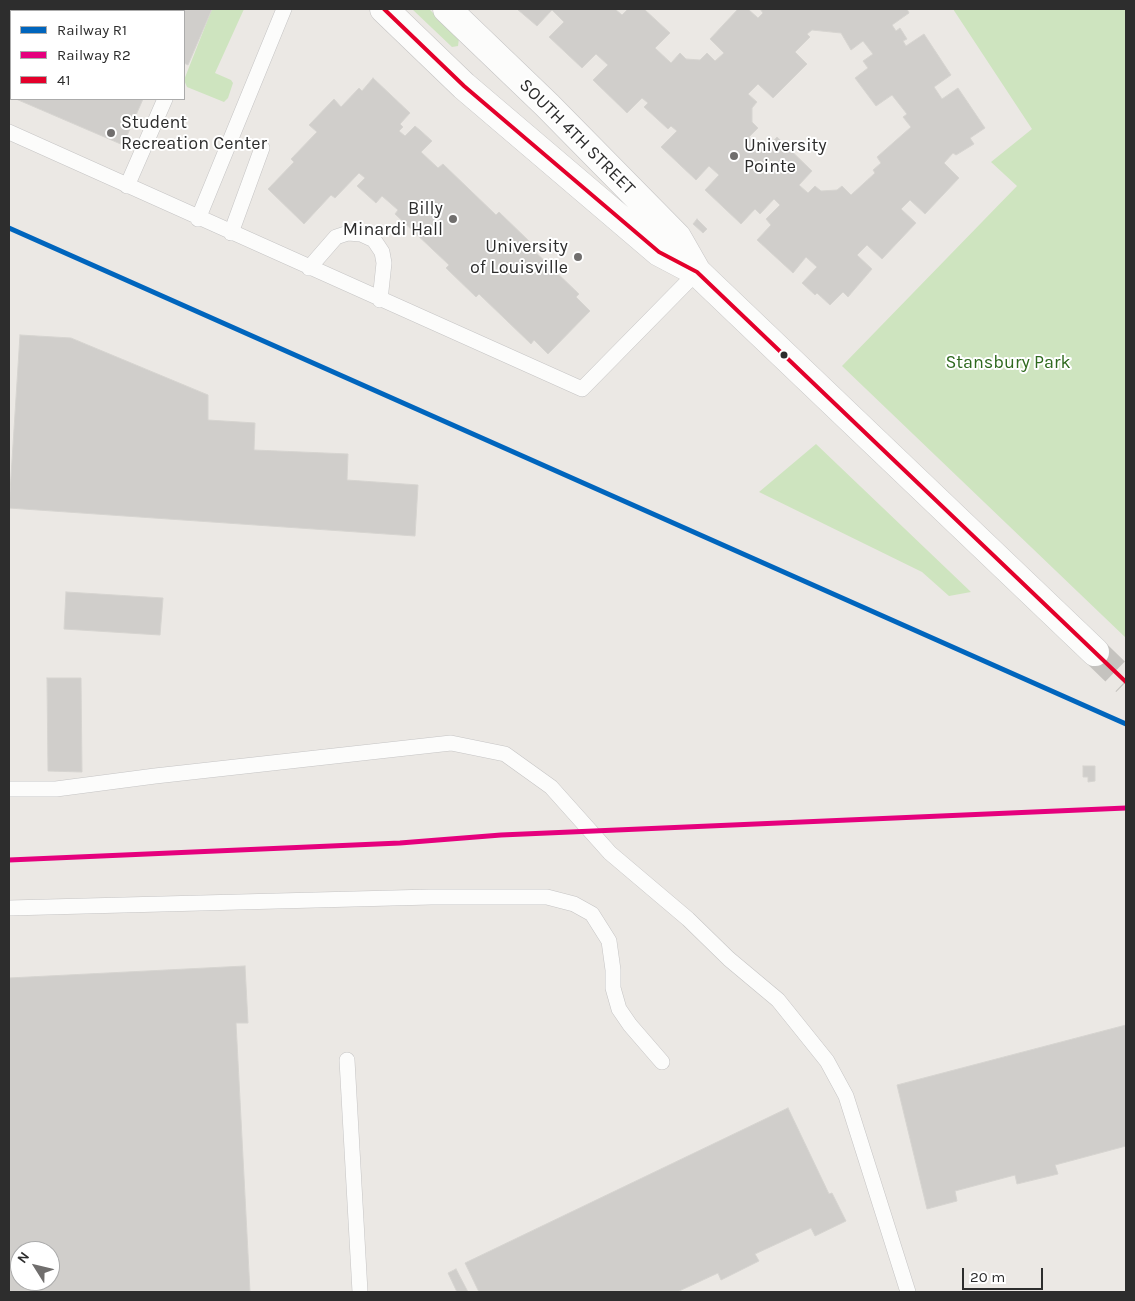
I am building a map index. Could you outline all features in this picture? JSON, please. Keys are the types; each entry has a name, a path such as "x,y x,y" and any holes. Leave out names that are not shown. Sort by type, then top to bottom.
{"main road":[{"name":"SOUTH 4TH STREET","path":"384,9 464,86 659,252 697,272"},
{"name":"SOUTH 4TH STREET","path":"447,9 547,105 677,238 697,272 1095,652"}],"lane":[{"path":"198,219 284,9"},
{"path":"127,186 165,100"},
{"path":"9,132 198,219 582,389 697,272"},
{"path":"231,233 262,148"},
{"path":"308,268 336,237 348,233 361,234 374,240 382,252 384,263 380,300"},
{"path":"9,789 56,789 451,743 505,754 551,787 610,853 688,919 729,959 778,1000 821,1053 846,1096 908,1292"},
{"path":"9,908 431,896 547,897 574,904 592,914 608,941 613,970 613,988 619,1009 630,1025 662,1062"},
{"path":"347,1060 360,1292"}],"green space":[{"path":"212,9 244,9 215,73 231,80 233,83 228,98 224,102 187,87 185,77"},
{"path":"412,9 429,9 459,38 458,46 452,47"},
{"name":"Stansbury Park","path":"953,9 1126,9 1126,638 842,366 1017,186 991,162 1032,129"},
{"path":"816,444 971,592 949,596 922,572 759,492"}],"building":[{"name":"Student Recreation Center","path":"9,9 212,9 188,65 185,64 185,10 10,10 9,96"},
{"name":"University Pointe","path":"517,9 615,9 622,15 628,9 644,9 670,33 655,48 671,63 680,53 686,59 700,60 707,53 715,61 724,53 710,39 738,9 748,9 758,18 763,13 760,9 907,9 909,13 892,25 896,31 900,28 907,39 903,41 906,46 924,34 951,75 934,87 942,99 958,88 985,128 970,138 974,144 956,155 953,153 944,163 959,178 925,214 910,200 901,209 916,223 882,259 867,245 857,255 872,269 848,297 843,292 830,305 802,283 817,267 806,257 793,273 757,240 771,225 766,219 780,205 774,199 760,214 755,209 741,224 705,190 719,175 709,166 696,180 661,147 677,131 671,126 668,129 644,107 648,103 642,98 627,113 593,80 608,65 596,54 582,68 549,37 564,22 552,10 537,26","holes":["812,30 841,33 851,50 863,41 873,54 863,61 868,68 855,78 876,106 892,95 907,114 903,117 911,127 877,157 881,163 873,170 875,173 851,195 842,186 837,190 821,191 815,186 808,193 799,185 812,171 777,137 764,151 749,137 758,128 752,122 752,108 757,102 748,94 758,84 773,98 807,64 795,52 810,37 807,34"]},
{"name":"Billy Minardi Hall","path":"373,78 410,113 400,124 403,127 399,131 405,136 415,126 432,141 421,152 438,168 443,164 496,215 499,212 529,241 527,244 579,294 576,297 590,311 548,354 534,340 531,344 479,294 476,297 446,268 449,265 395,214 398,210 382,196 376,203 357,186 365,178 359,173 335,198 331,195 304,224 268,189 294,162 291,159 317,132 309,125 334,99 341,107 359,88 362,91"},
{"name":"Student Recreation Center","path":"18,100 143,100 123,145"},
{"path":"697,219 707,229 703,233 693,224"},
{"path":"20,335 71,338 208,395 208,420 255,423 254,450 348,454 347,480 418,485 415,536 9,508"},
{"path":"66,592 163,598 160,635 64,629"},
{"path":"47,678 81,678 82,772 48,771"},
{"path":"1083,766 1095,766 1095,781 1088,782 1088,777 1083,777"},
{"path":"245,966 248,1023 236,1023 250,1292 9,1292 9,978"},
{"path":"1126,1025 1126,1146 1055,1165 1058,1174 1017,1184 1015,1175 955,1191 957,1201 927,1209 897,1085"},
{"path":"788,1108 829,1194 832,1193 846,1221 815,1236 811,1228 755,1254 759,1261 721,1280 718,1273 677,1292 479,1292 465,1263"},
{"path":"456,1269 468,1292 457,1292 448,1273"}],"tunnel":[{"path":"1095,652 1126,682"}],"rail line":[{"name":"R1","path":"9,228 1126,724"},
{"name":"R2","path":"9,860 400,843 501,835 1126,808"}],"transit line":[{"name":"41","path":"384,9 464,86 659,252 697,272 1126,682"}],"place":[{"name":"Student Recreation Center","path":"111,133"},
{"name":"University Pointe","path":"734,156"},
{"name":"Billy Minardi Hall","path":"453,219"},
{"name":"University of Louisville","path":"578,257"}]}
